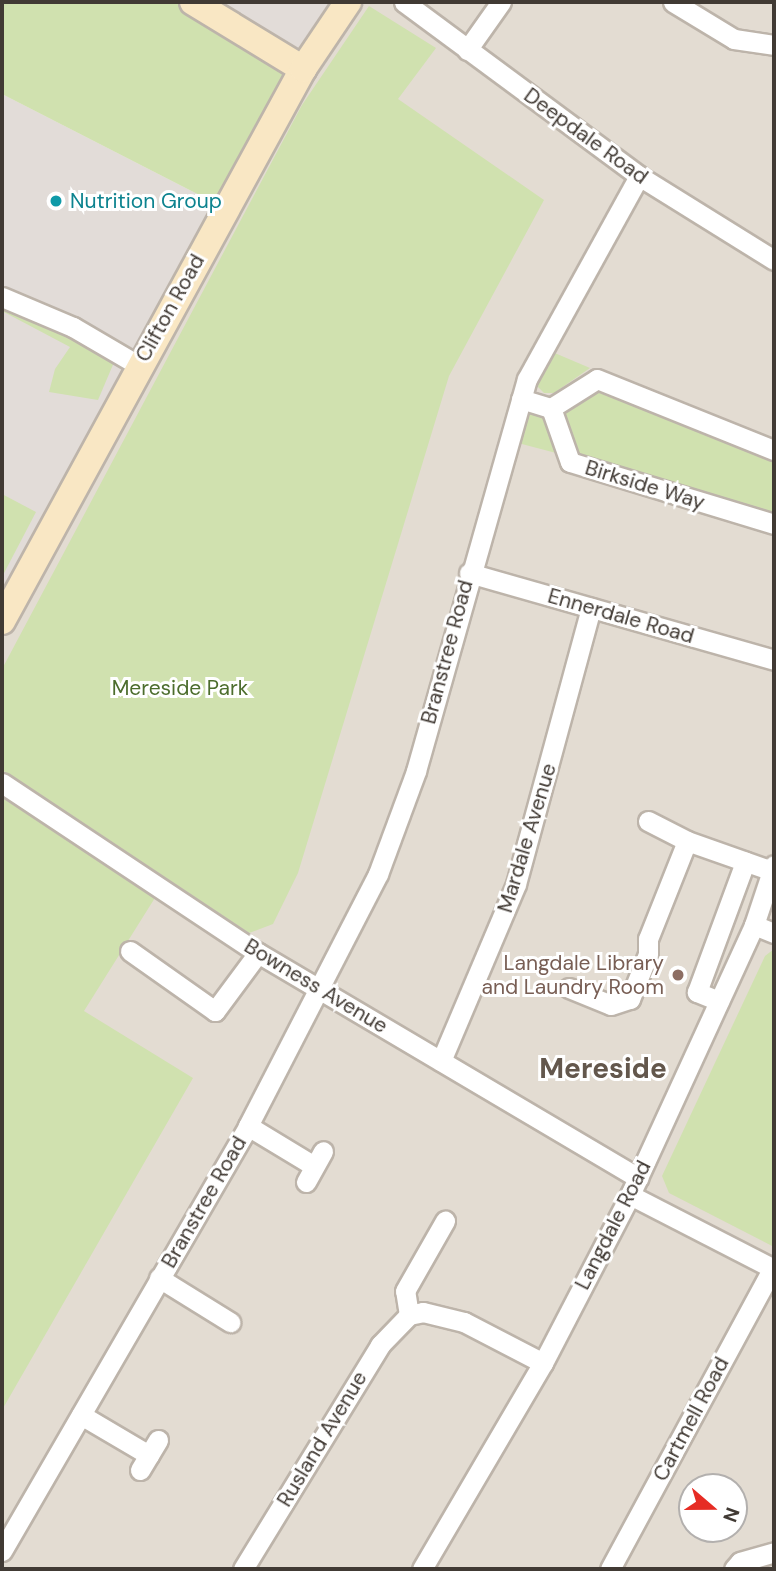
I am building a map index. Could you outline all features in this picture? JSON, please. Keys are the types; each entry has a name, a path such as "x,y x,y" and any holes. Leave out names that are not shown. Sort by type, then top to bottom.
{"street":[{"path":"193,2 303,69"},
{"name":"Clifton Road","path":"2,621 138,365 303,69 348,2"},
{"name":"Deepdale Road","path":"404,2 639,176 774,260"},
{"path":"467,50 501,2"},
{"path":"673,2 734,39 774,45"},
{"name":"Branstree Road","path":"2,1551 248,1126 378,874 416,771 469,573 527,379 639,176"},
{"path":"2,297 74,327 138,365"},
{"path":"521,399 551,408 597,379 774,450"},
{"name":"Birkside Way","path":"551,408 570,462 774,524"},
{"name":"Ennerdale Road","path":"469,573 774,660"},
{"name":"Mardale Avenue","path":"441,1061 516,884 591,608"},
{"name":"Bowness Avenue","path":"2,782 258,953 320,986 634,1186 773,1269"},
{"path":"648,821 687,841 745,862 773,868"},
{"path":"569,988 617,1005 630,999 648,954 648,939 687,841"},
{"path":"719,1001 697,992 745,862"},
{"name":"Langdale Road","path":"422,1569 543,1363 634,1186 754,925 773,868"},
{"path":"754,925 774,933"},
{"path":"130,951 222,1016 258,953"},
{"path":"610,1025 617,1005"},
{"name":"Branstree Road","path":"248,1126 314,1166"},
{"path":"445,1221 405,1291 409,1315 423,1312 464,1322 543,1363"},
{"name":"Cartmell Road","path":"610,1569 773,1269"},
{"name":"Branstree Road","path":"159,1278 230,1322"},
{"name":"Rusland Avenue","path":"243,1569 380,1345 409,1315"},
{"path":"81,1415 149,1455"},
{"path":"734,1569 740,1562 774,1552"}],"shaded area":[{"path":"193,2 348,2 303,69"},
{"path":"348,2 774,2 774,1569 2,1569 2,621"},
{"path":"2,94 215,203 2,603"}],"green space":[{"path":"2,2 193,2 294,64 215,203 2,94"},
{"name":"Mereside Park","path":"369,6 436,48 398,99 544,200 449,376 298,873 273,924 249,933 2,770 2,669 302,105"},
{"path":"2,302 54,325 115,360 98,400 49,392 55,369 70,347 2,311"},
{"path":"550,351 590,368 554,393 544,393 535,384"},
{"path":"597,379 774,450 774,524 570,462 551,408"},
{"path":"530,410 547,418 556,453 518,443 524,415"},
{"path":"2,494 36,512 2,577"},
{"path":"2,798 158,893 84,1011 193,1078 2,1410"},
{"path":"774,949 774,1247 669,1193 662,1176 765,956"}],"place":[{"name":"Nutrition Group","path":"56,201"},
{"name":"Langdale Library and Laundry Room","path":"678,975"}],"district":[{"name":"Mereside","path":"603,1069"}]}
